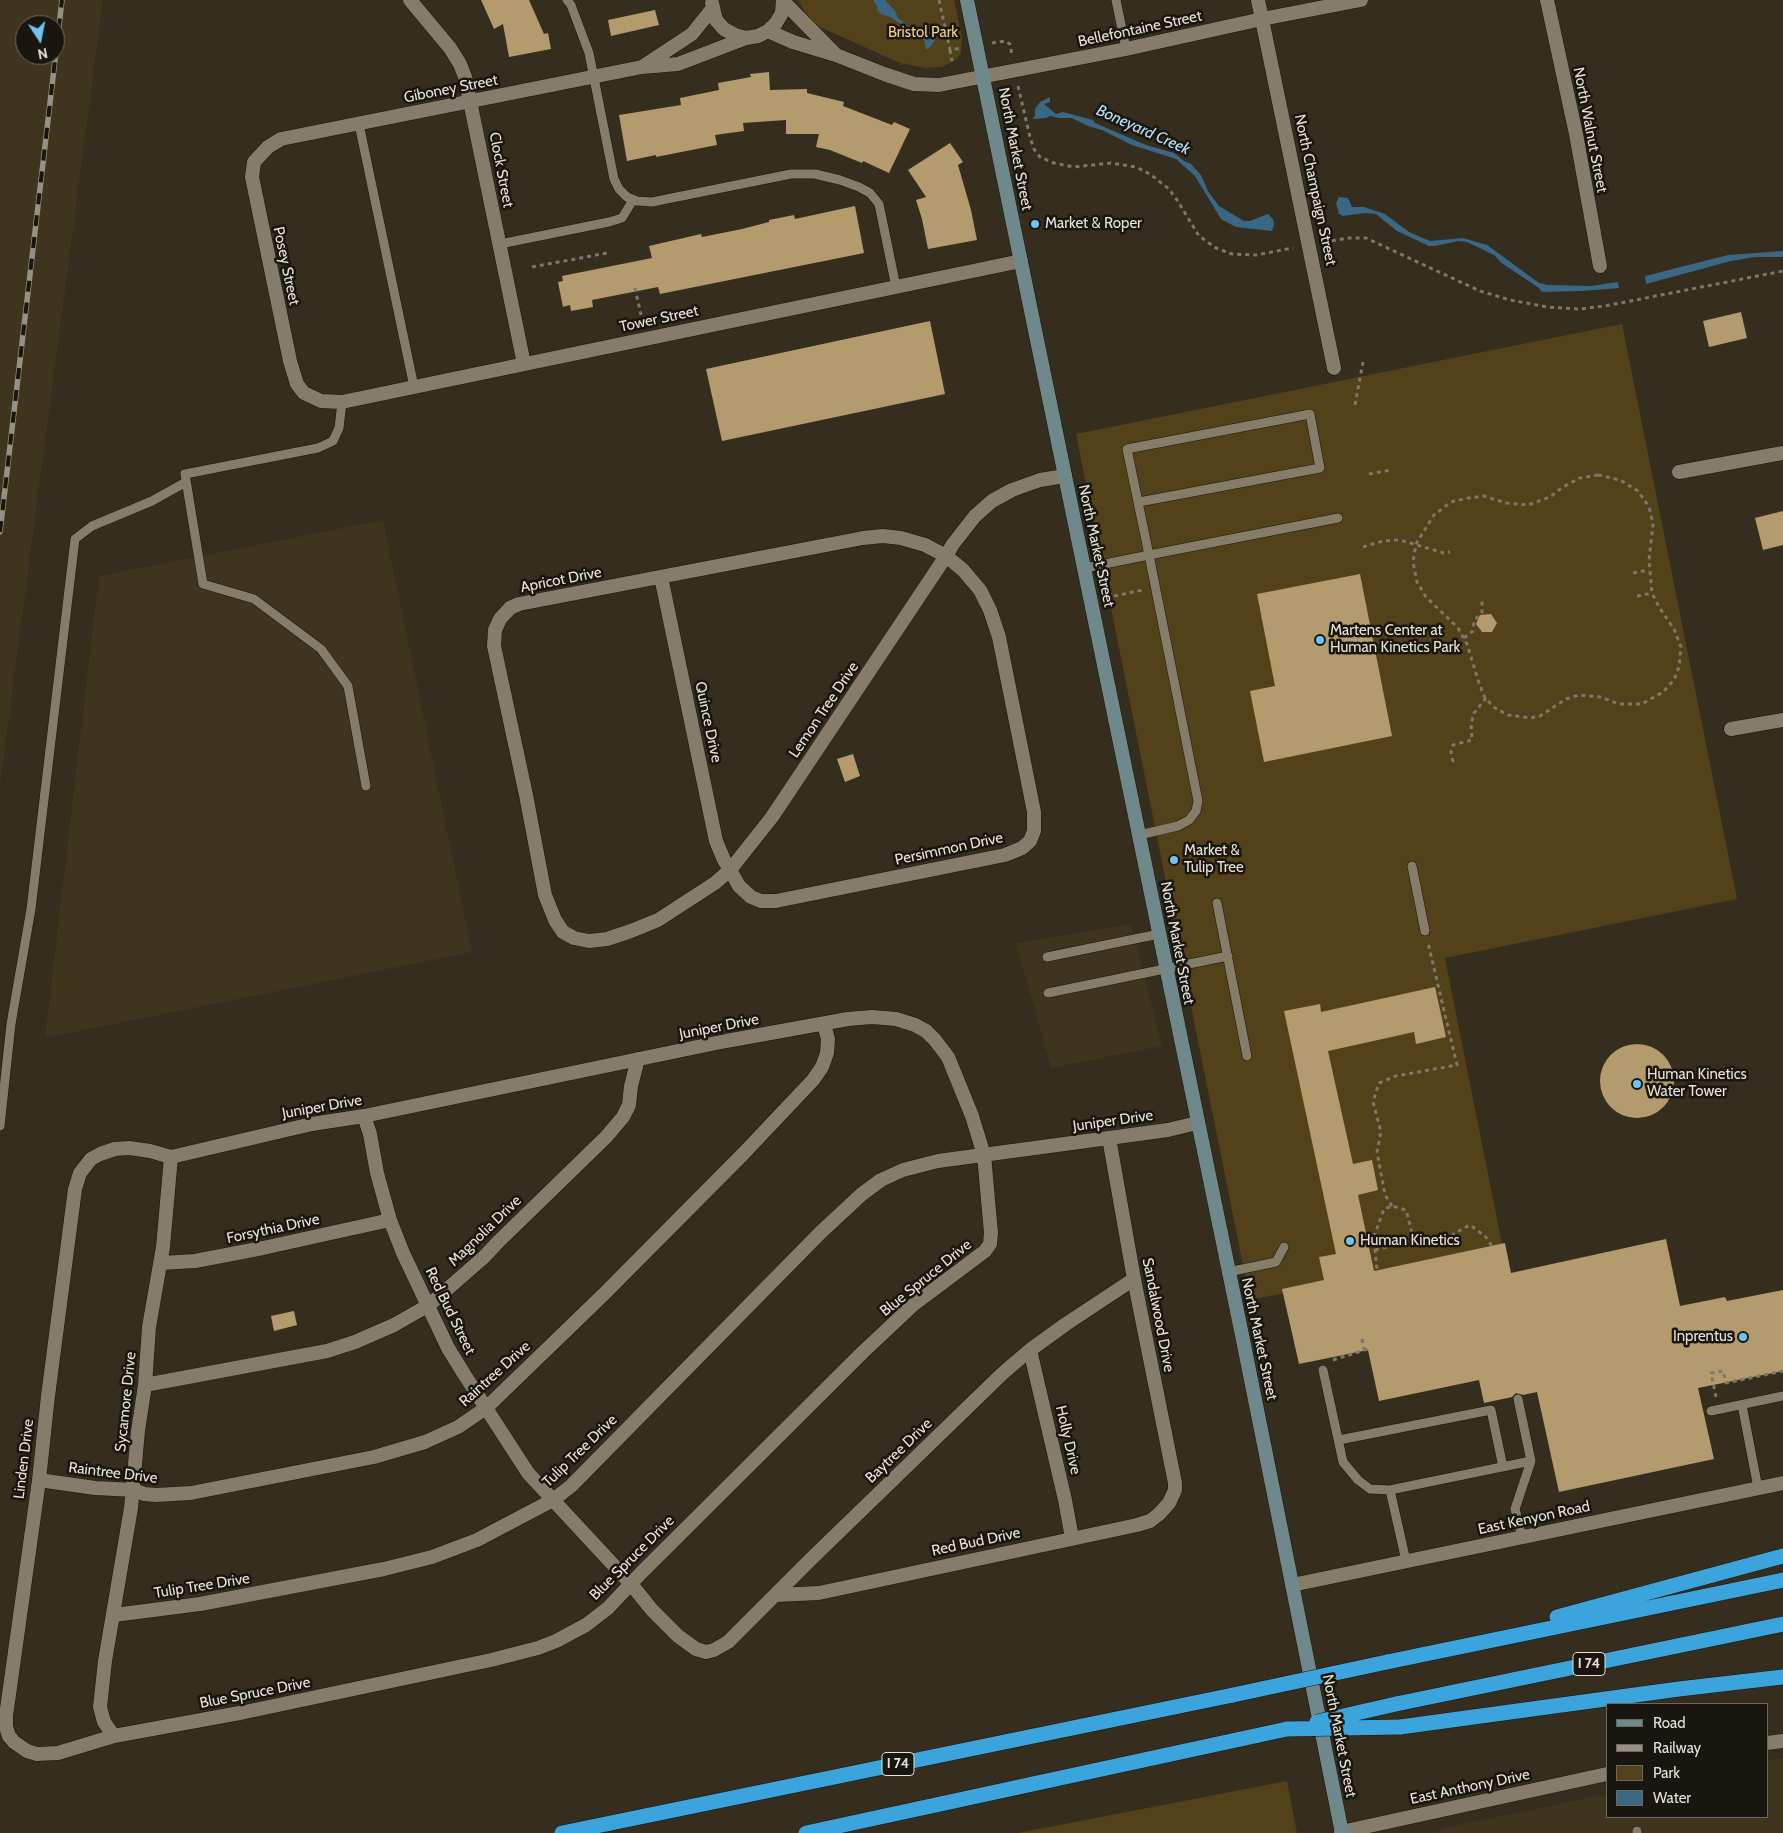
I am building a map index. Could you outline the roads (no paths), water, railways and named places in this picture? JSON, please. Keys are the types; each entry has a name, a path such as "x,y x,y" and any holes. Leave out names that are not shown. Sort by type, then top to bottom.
{"highway":[{"path":"1413,1657 1783,1556"},
{"name":"I 74","path":"562,1833 1783,1580"},
{"name":"I 74","path":"806,1833 1396,1704 1783,1624"},
{"path":"1287,1729 1400,1727 1678,1689 1783,1677"}],"main road":[{"name":"North Market Street","path":"967,0 1139,835 1341,1832"}],"street":[{"name":"Clock Street","path":"410,0 436,30 460,64 465,77 524,364"},
{"name":"North Champaign Street","path":"1258,0 1334,368"},
{"name":"Bellefontaine Street","path":"768,31 793,42 836,55 914,84 939,85 1126,49 1262,19 1361,0"},
{"name":"North Walnut Street","path":"1547,0 1576,134 1600,266"},
{"path":"768,31 782,13 783,1"},
{"path":"783,1 836,55"},
{"name":"Giboney Street","path":"642,67 692,34 712,4"},
{"path":"712,4 716,20 724,29 746,38"},
{"name":"Giboney Street","path":"268,147 281,139 642,67 678,64 768,31"},
{"name":"Posey Street","path":"268,147 254,162 252,178 290,361 297,384 304,393"},
{"name":"Tower Street","path":"304,393 321,401 342,402 1021,261"},
{"path":"1679,472 1783,453"},
{"name":"Lemon Tree Drive","path":"589,941 631,931 658,920 715,883 730,870 772,817 946,556 975,516 992,501 1012,490 1040,480 1065,476"},
{"name":"Apricot Drive","path":"589,941 574,938 563,932 555,920 545,895 494,646 495,630 500,619 510,608 519,604 863,538 883,536 901,538 925,545 946,556"},
{"name":"Persimmon Drive","path":"730,870 739,886 751,897 776,901 1005,855 1022,848 1030,841 1034,831 1034,812 999,637 990,610 980,590 963,570 946,556"},
{"name":"Quince Drive","path":"662,577 716,842 730,870"},
{"path":"1731,729 1783,720"},
{"name":"Juniper Drive","path":"171,1157 312,1124 364,1116 638,1059 848,1019 872,1017 896,1019 915,1025 926,1031 935,1040 948,1057 972,1116 984,1155 1168,1130 1197,1123"},
{"name":"Raintree Drive","path":"39,1480 95,1488 134,1490 144,1494 191,1493 374,1457 425,1442 458,1427 486,1408 688,1210 813,1080 822,1067 827,1054 828,1039 824,1024"},
{"name":"Magnolia Drive","path":"145,1385 327,1351 355,1342 394,1325 429,1304 484,1257 606,1137 623,1117 629,1104 631,1086 638,1059"},
{"name":"Red Bud Street","path":"364,1116 390,1220 403,1253 429,1304 448,1348 528,1473 665,1623 696,1650"},
{"name":"Sandalwood Drive","path":"1109,1138 1134,1280 1175,1482 1175,1490 1172,1497"},
{"name":"Linden Drive","path":"114,1736 58,1753 38,1754 27,1751 9,1736 6,1727 7,1707 39,1480 75,1189 80,1173 91,1159 115,1149 129,1148 150,1151 171,1157"},
{"name":"Tulip Tree Drive","path":"114,1614 210,1602 384,1569 432,1557 477,1540 553,1500 570,1486 814,1239 862,1194 881,1180 903,1170 938,1161 984,1155"},
{"name":"Blue Spruce Drive","path":"114,1736 245,1712 538,1648 586,1625 608,1608 863,1352 913,1305 985,1251 990,1244 991,1233 984,1155"},
{"name":"Sycamore Drive","path":"114,1736 104,1722 100,1707 134,1490 138,1431 145,1385 150,1327 161,1263 171,1157"},
{"name":"Forsythia Drive","path":"161,1263 195,1261 390,1220"},
{"name":"Baytree Drive","path":"696,1650 706,1652 714,1650 728,1642 1003,1373 1030,1350 1066,1324 1134,1280"},
{"name":"Holly Drive","path":"1030,1350 1072,1538"},
{"name":"East Kenyon Road","path":"1292,1585 1783,1483"},
{"name":"Red Bud Drive","path":"776,1595 819,1593 1137,1525 1150,1521 1159,1514 1172,1497"},
{"path":"1768,1743 1783,1741"},
{"name":"East Anthony Drive","path":"1341,1832 1606,1774"}],"lane":[{"path":"567,0 571,5 585,39 614,179 619,189 633,200 652,202 791,174 815,174 840,180 859,187 870,194 879,204 896,287"},
{"path":"1116,0 1126,49"},
{"path":"359,124 414,386"},
{"path":"500,244 622,218 633,200"},
{"path":"342,402 339,428 333,441 318,448 185,474 204,584 254,599 321,649 348,686 366,786"},
{"path":"1139,502 1320,468 1310,414 1127,449 1198,801 1196,811 1189,820 1178,826 1139,835"},
{"path":"0,1126 11,1024 31,909 75,539 92,526 152,501 186,482"},
{"path":"1084,568 1338,518"},
{"path":"1412,866 1425,931"},
{"path":"1217,903 1247,1056"},
{"path":"1047,957 1159,934"},
{"path":"1048,993 1228,956"},
{"path":"1228,1272 1276,1262 1284,1247"},
{"path":"1323,1370 1344,1462 1358,1480 1370,1489 1390,1490 1531,1461"},
{"path":"1715,1410 1783,1396"},
{"path":"1518,1399 1531,1461 1515,1509 1522,1537"},
{"path":"1742,1405 1758,1488"},
{"path":"1338,1440 1491,1410 1503,1467"},
{"path":"1390,1490 1406,1561"}],"water":[{"path":"873,0 885,0 895,11 898,18 907,25 919,30 936,33 936,39 926,50 924,39 890,17 881,14"},
{"path":"1050,97 1050,102 1044,104 1056,114 1063,112 1093,120 1095,123 1146,145 1174,153 1191,164 1201,175 1208,191 1219,206 1244,221 1250,221 1268,214 1273,219 1272,231 1236,227 1221,219 1195,176 1176,159 1132,145 1072,118 1050,116 1033,119 1035,117 1035,109 1040,102"},
{"path":"1339,197 1348,198 1352,207 1364,207 1385,214 1409,232 1430,241 1463,238 1487,245 1539,283 1591,286 1618,282 1619,288 1542,292 1503,264 1494,255 1467,242 1458,241 1429,246 1397,231 1376,214 1365,213 1343,216 1339,214 1336,203"},
{"path":"1783,251 1783,257 1755,257 1731,261 1646,284 1645,276 1728,255"}],"railway":[{"path":"0,532 62,0"}],"place":[{"name":"Market & Roper","path":"1035,224"},
{"name":"Martens Center at Human Kinetics Park","path":"1320,640"},
{"name":"Market & Tulip Tree","path":"1174,860"},
{"name":"Human Kinetics Water Tower","path":"1637,1084"},
{"name":"Human Kinetics","path":"1350,1241"},
{"name":"Inprentus","path":"1743,1337"}],"park label":[{"name":"Bristol Park","path":"923,33"}],"water label":[{"name":"Boneyard Creek","path":"1143,130"}]}
